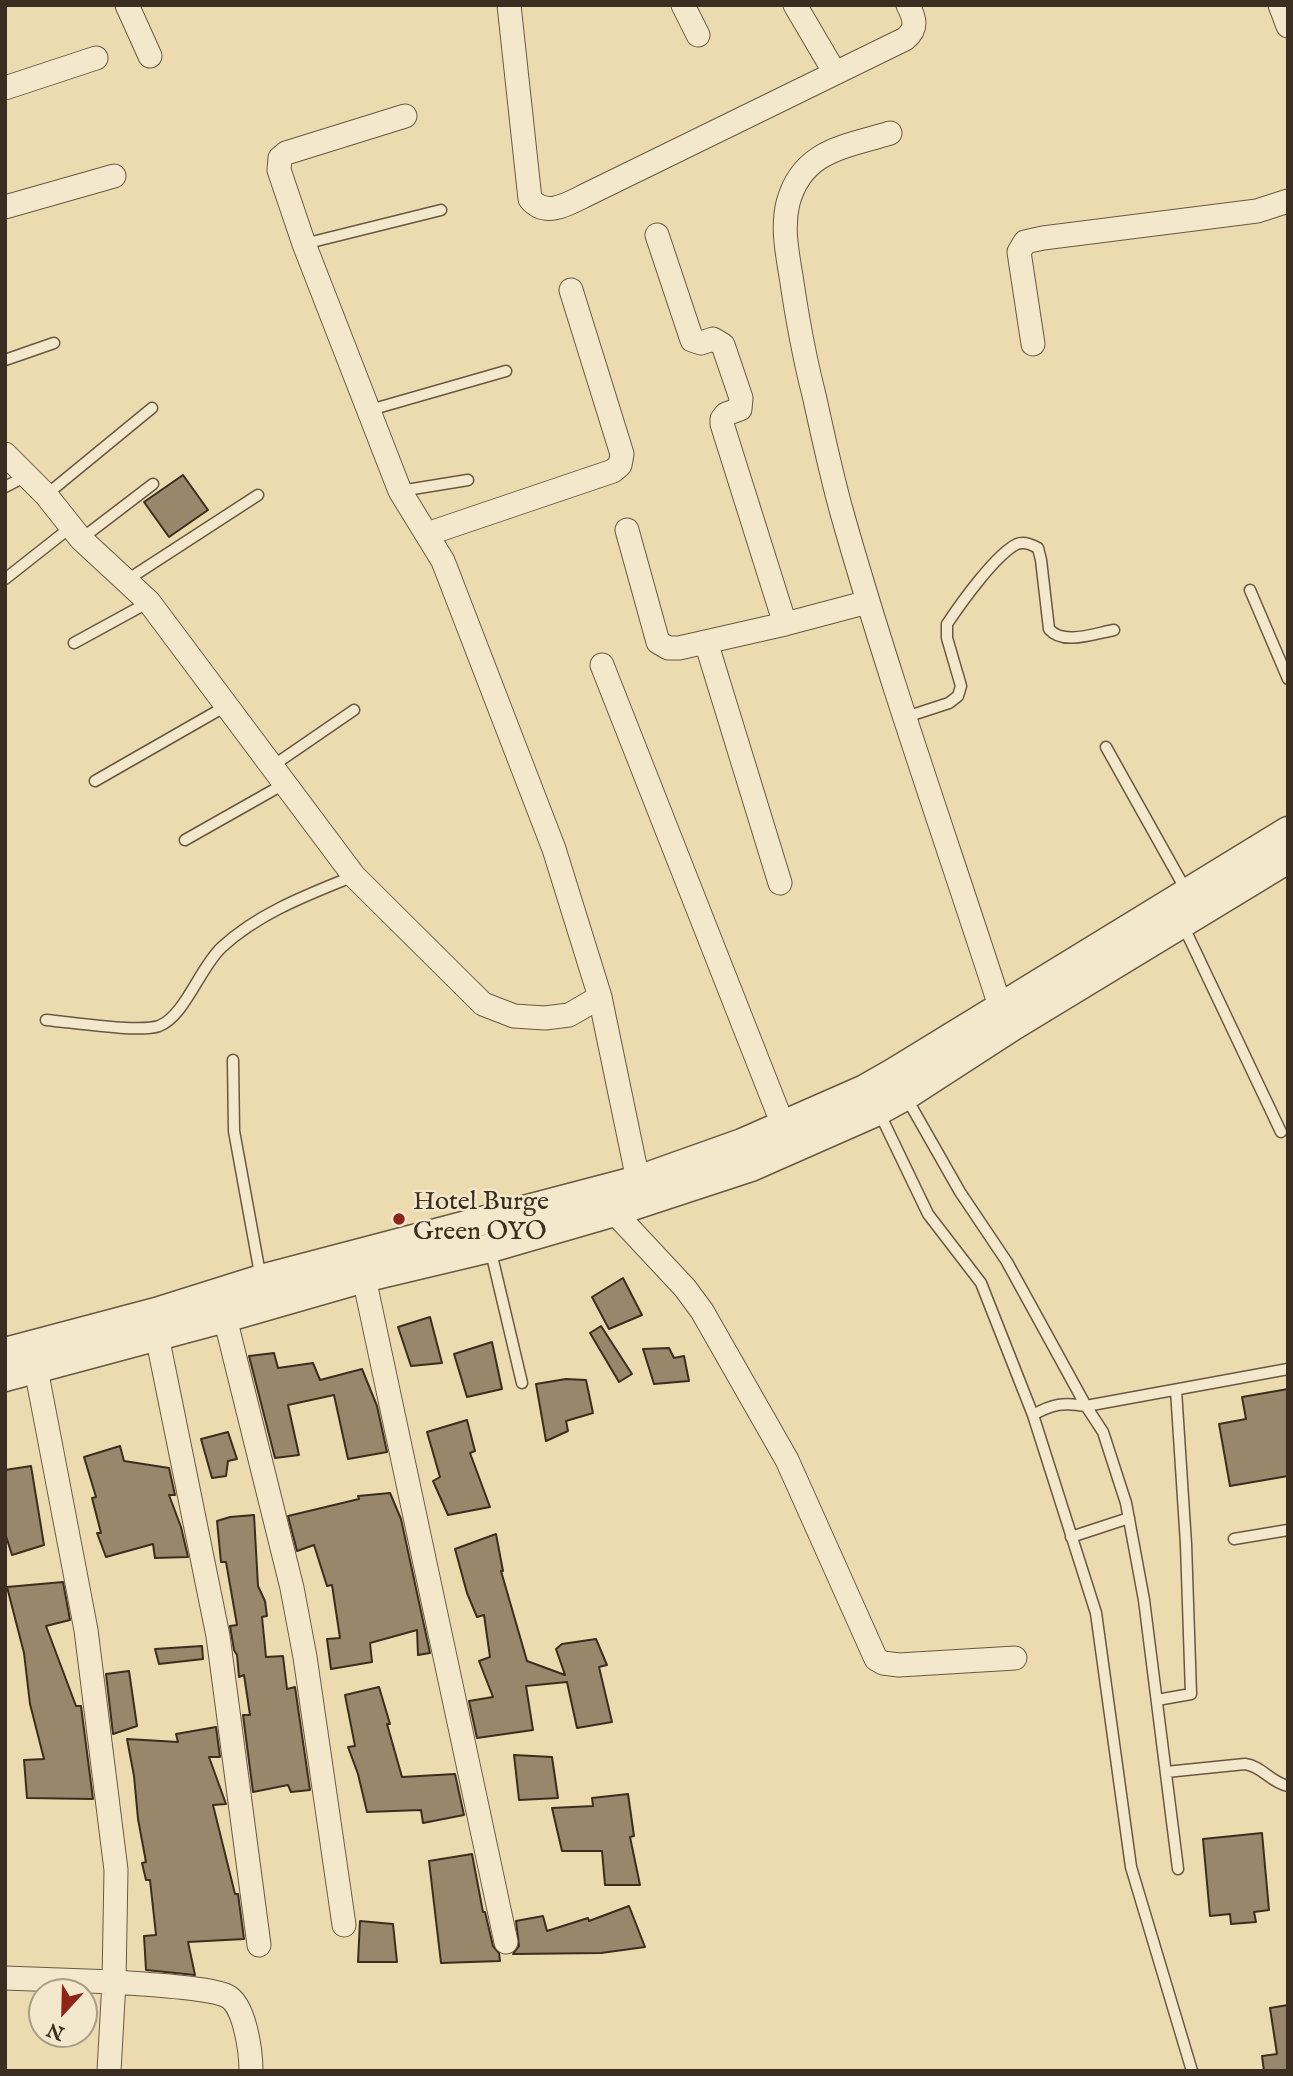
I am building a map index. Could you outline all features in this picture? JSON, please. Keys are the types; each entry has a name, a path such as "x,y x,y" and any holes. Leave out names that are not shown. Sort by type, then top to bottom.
{"street":[{"path":"127,5 150,56"},
{"path":"509,5 530,199 536,207 545,209 557,209 905,39 912,33 915,24 908,5"},
{"path":"683,5 698,35"},
{"path":"795,5 835,73"},
{"path":"1280,5 1288,26"},
{"path":"5,88 96,58"},
{"path":"405,116 286,153 280,158 279,170 304,244 400,491 443,561 554,849 600,997 638,1180"},
{"path":"890,133 830,151 813,160 798,181 788,202 785,228 799,332 841,510 868,602 1000,1006"},
{"path":"5,207 114,176"},
{"path":"1033,344 1019,252 1025,242 1257,211 1288,201"},
{"path":"657,234 692,341 701,343 713,339 723,345 741,398 740,409 726,414 722,424 785,624"},
{"path":"428,534 613,471 620,465 622,454 571,290"},
{"path":"5,454 46,495 76,533 149,602 354,876 483,1004 514,1016 545,1018 569,1015 600,997"},
{"path":"627,530 658,642 668,648 785,624 868,602"},
{"path":"706,642 780,883"},
{"path":"602,665 783,1125"},
{"path":"899,1085 1000,1006 1288,831"},
{"path":"5,1377 364,1278 491,1248 614,1212 751,1167 1013,1026 1288,859"},
{"path":"5,1352 156,1312 261,1279 638,1180 742,1143 783,1125 872,1100"},
{"path":"614,1212 685,1288 702,1311 787,1460 876,1659 883,1663 899,1665 1015,1658"},
{"path":"364,1278 506,1942"},
{"path":"225,1318 292,1588 305,1657 344,1925"},
{"path":"157,1336 218,1636 260,1945"},
{"path":"36,1369 88,1643 116,1870 109,2071"},
{"path":"5,1978 114,1982 228,1996 242,2011 251,2071"}],"lane":[{"path":"304,244 441,210"},
{"path":"5,360 54,343"},
{"path":"370,410 506,371"},
{"path":"46,495 152,408"},
{"path":"5,487 26,476"},
{"path":"400,491 468,480"},
{"path":"5,579 153,484"},
{"path":"127,580 258,495"},
{"path":"906,717 949,703 958,696 961,686 947,638 947,624 1003,554 1019,543 1029,543 1038,548 1049,629 1055,636 1064,638 1114,630"},
{"path":"1250,590 1288,679"},
{"path":"75,643 149,602"},
{"path":"95,781 226,706"},
{"path":"185,840 277,775 354,710"},
{"path":"1106,747 1187,892"},
{"path":"46,1020 157,1027 179,1009 205,968 234,937 293,901 354,876"},
{"path":"1182,923 1282,1132"},
{"path":"233,1060 234,1130 261,1279"},
{"path":"899,1085 960,1192 1007,1262 1103,1432 1129,1518 1144,1600 1178,1869"},
{"path":"872,1100 929,1214 981,1283 1033,1415 1096,1613 1130,1867 1192,2071"},
{"path":"491,1248 522,1383"},
{"path":"1033,1415 1046,1407 1063,1402 1086,1406 1288,1369"},
{"path":"1157,1700 1191,1694 1186,1544 1176,1390"},
{"path":"1071,1537 1129,1518"},
{"path":"1234,1539 1288,1530"},
{"path":"1166,1772 1245,1764 1257,1768 1278,1784 1288,1786"}],"building":[{"path":"183,475 208,510 169,537 144,502"},
{"path":"623,1278 642,1315 609,1329 592,1297"},
{"path":"430,1317 442,1363 411,1366 398,1327"},
{"path":"601,1326 632,1374 619,1382 590,1333"},
{"path":"492,1342 502,1389 467,1397 454,1354"},
{"path":"669,1348 674,1358 684,1356 689,1381 654,1384 643,1349"},
{"path":"274,1353 278,1368 313,1363 320,1380 362,1369 377,1406 387,1452 348,1459 334,1395 288,1405 299,1455 275,1458 249,1356"},
{"path":"566,1379 586,1380 593,1413 566,1421 568,1431 546,1441 536,1384"},
{"path":"1288,1389 1288,1476 1230,1486 1219,1424 1246,1419 1242,1397"},
{"path":"467,1420 475,1451 470,1453 490,1507 448,1515 433,1481 440,1477 427,1432"},
{"path":"228,1432 237,1459 228,1461 226,1476 212,1478 201,1439"},
{"path":"120,1446 124,1461 169,1468 175,1495 169,1495 188,1557 155,1558 153,1544 106,1557 97,1533 101,1533 92,1498 96,1497 84,1457"},
{"path":"31,1466 44,1545 12,1555 5,1533 5,1470"},
{"path":"390,1493 401,1519 430,1653 418,1655 417,1630 370,1643 372,1662 331,1669 327,1639 340,1638 332,1585 327,1586 314,1545 297,1551 288,1516 359,1499 358,1496"},
{"path":"254,1515 258,1586 265,1601 267,1616 262,1617 266,1657 283,1656 287,1689 295,1687 310,1790 291,1792 288,1785 253,1792 243,1715 250,1715 244,1675 239,1677 234,1650 230,1626 237,1625 226,1562 221,1562 217,1521"},
{"path":"496,1534 501,1571 527,1661 565,1675 556,1649 562,1644 596,1639 607,1665 599,1667 612,1722 577,1728 567,1682 526,1686 533,1730 477,1738 469,1701 493,1697 479,1661 490,1657 484,1615 477,1617 467,1593 455,1549"},
{"path":"63,1582 70,1620 46,1626 76,1706 81,1706 93,1799 27,1798 24,1760 44,1759 30,1704 24,1653 7,1587"},
{"path":"202,1646 203,1659 159,1664 155,1649"},
{"path":"129,1671 137,1726 113,1734 106,1674"},
{"path":"379,1687 402,1777 455,1774 464,1815 423,1823 421,1810 367,1812 348,1747 355,1746 345,1695"},
{"path":"216,1727 220,1757 209,1757 226,1804 213,1805 235,1894 238,1894 244,1939 188,1942 195,1975 146,1970 144,1936 156,1935 150,1880 146,1880 142,1863 146,1862 127,1739 178,1742 176,1734"},
{"path":"514,1755 552,1757 558,1798 519,1800"},
{"path":"628,1794 634,1836 630,1837 640,1885 605,1885 602,1851 562,1851 552,1808 593,1806 592,1798"},
{"path":"1262,1833 1269,1910 1254,1912 1256,1922 1231,1924 1230,1914 1210,1916 1203,1839"},
{"path":"472,1854 483,1912 500,1961 441,1963 429,1861"},
{"path":"629,1906 645,1947 601,1953 513,1954 519,1946 516,1921 543,1916 547,1931 588,1918 589,1921"},
{"path":"360,1921 393,1924 397,1962 358,1962"},
{"path":"1288,2005 1288,2071 1264,2071 1262,2056 1277,2054 1270,2008"}],"place":[{"name":"Hotel Burge Green OYO","path":"399,1219"}]}
